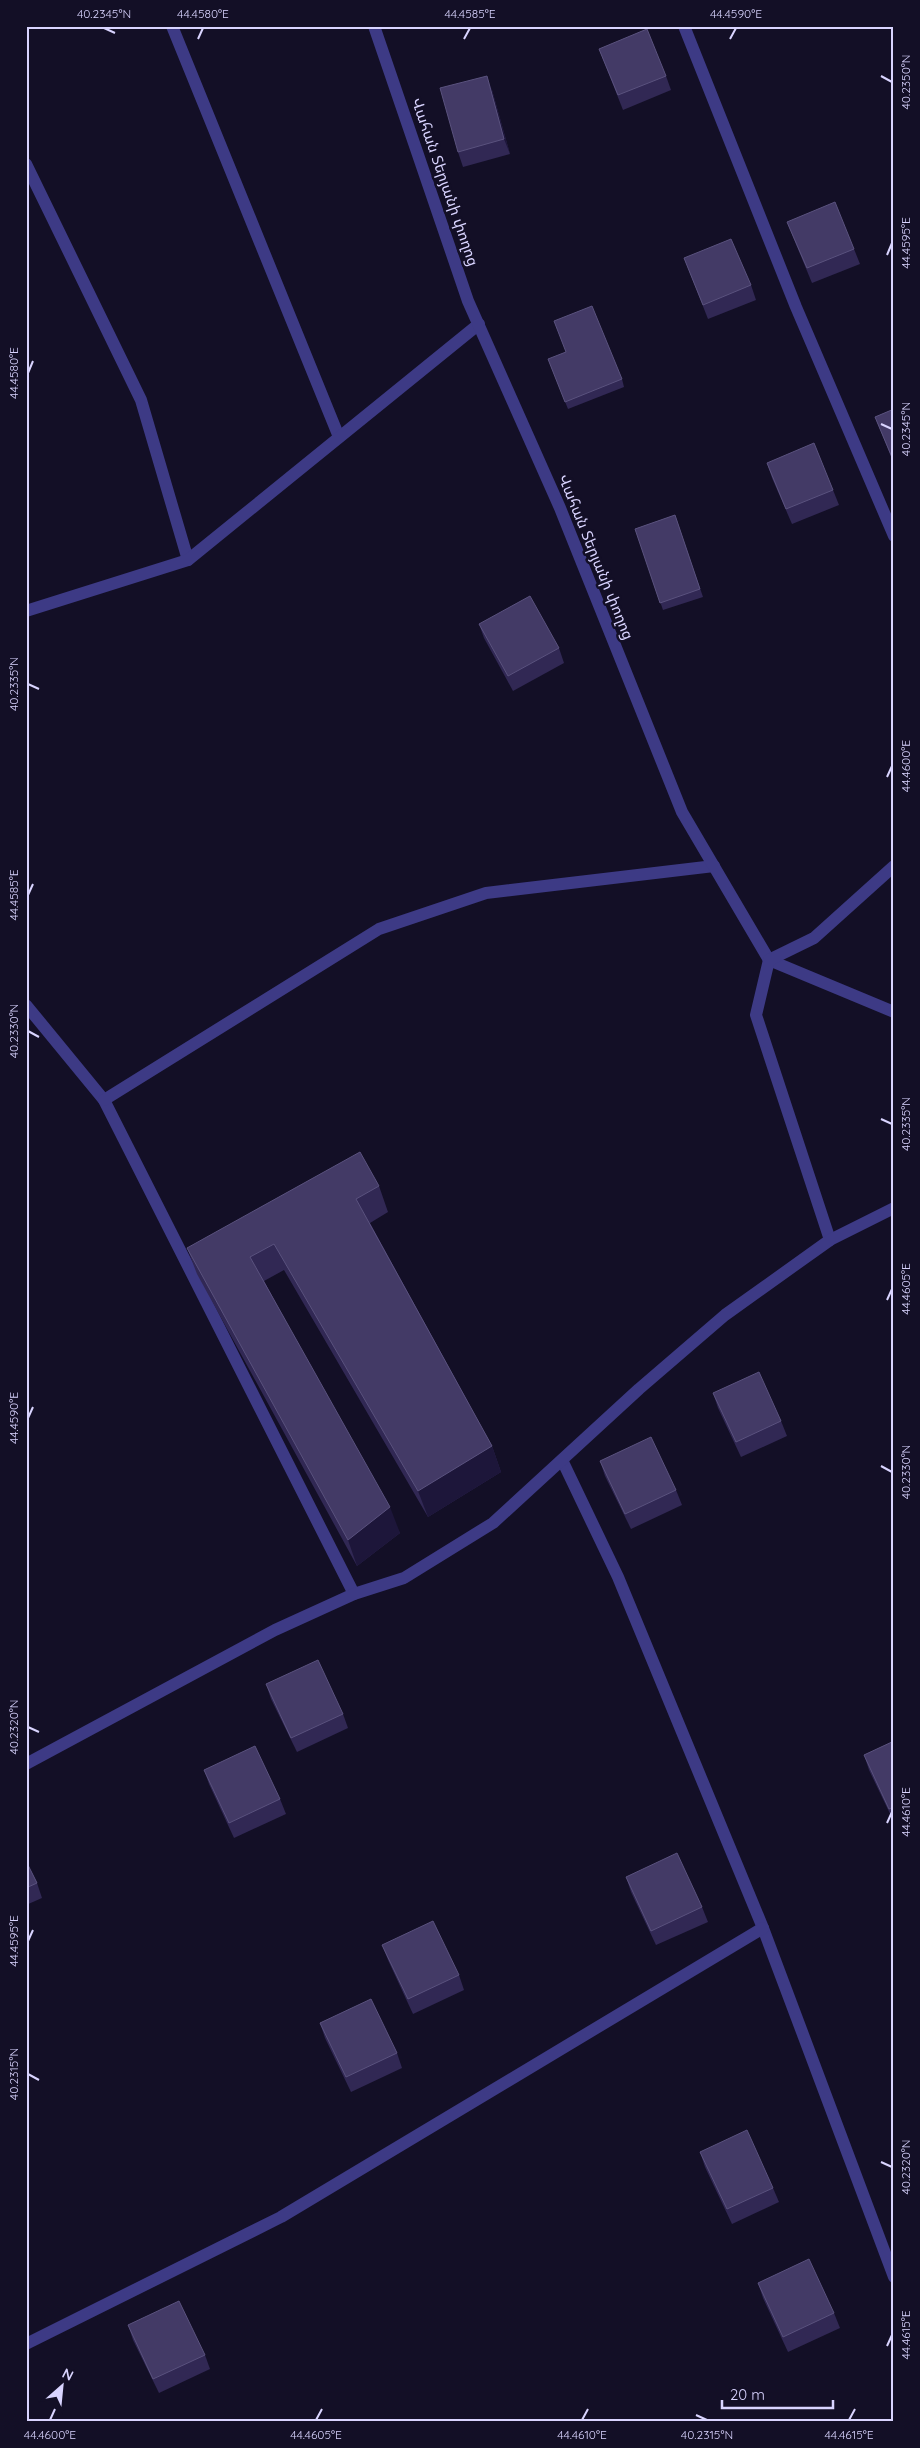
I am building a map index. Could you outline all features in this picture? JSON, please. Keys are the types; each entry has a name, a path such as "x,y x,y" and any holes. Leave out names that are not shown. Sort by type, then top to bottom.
{"street":[{"path":"172,26 339,437"},
{"name":"Վահան Տերյանի փողոց","path":"374,26 468,301 560,508 682,812 769,960"},
{"path":"684,26 796,307 894,536"},
{"path":"26,164 141,400 188,560"},
{"path":"26,611 188,560 478,324"},
{"path":"104,1100 379,930 486,893 714,866"},
{"path":"769,960 814,938 894,866"},
{"path":"769,960 894,1012"},
{"path":"769,960 756,1014 830,1240"},
{"path":"26,1005 104,1100 354,1594"},
{"path":"26,1764 275,1630 354,1594 404,1578 493,1523 639,1389 725,1315 830,1240 894,1208"},
{"path":"562,1460 618,1577 763,1928 894,2276"},
{"path":"26,2344 281,2217 763,1928"}],"building":[{"path":"647,29 666,76 618,95 599,49"},
{"path":"487,76 504,139 458,152 440,88"},
{"path":"835,202 854,249 807,268 787,222"},
{"path":"731,239 751,285 703,305 684,258"},
{"path":"592,306 622,379 565,402 548,359 566,352 554,321"},
{"path":"894,409 894,462 875,417"},
{"path":"814,443 833,490 786,509 767,463"},
{"path":"675,515 700,589 660,603 635,529"},
{"path":"530,596 559,648 508,676 479,624"},
{"path":"360,1152 379,1186 356,1199 492,1446 418,1491 274,1244 250,1257 390,1507 348,1540 187,1248"},
{"path":"759,1372 781,1421 736,1442 713,1393"},
{"path":"651,1437 676,1490 625,1514 600,1461"},
{"path":"318,1660 343,1714 291,1738 266,1684"},
{"path":"894,1741 894,1807 889,1809 864,1755"},
{"path":"255,1746 280,1799 229,1823 204,1770"},
{"path":"677,1853 702,1907 651,1931 626,1877"},
{"path":"26,1861 37,1883 26,1888"},
{"path":"433,1921 459,1975 408,1999 382,1945"},
{"path":"371,1999 397,2053 346,2077 320,2023"},
{"path":"747,2130 773,2188 727,2209 700,2152"},
{"path":"809,2259 834,2313 783,2337 758,2283"},
{"path":"179,2301 205,2355 153,2379 128,2325"}]}
